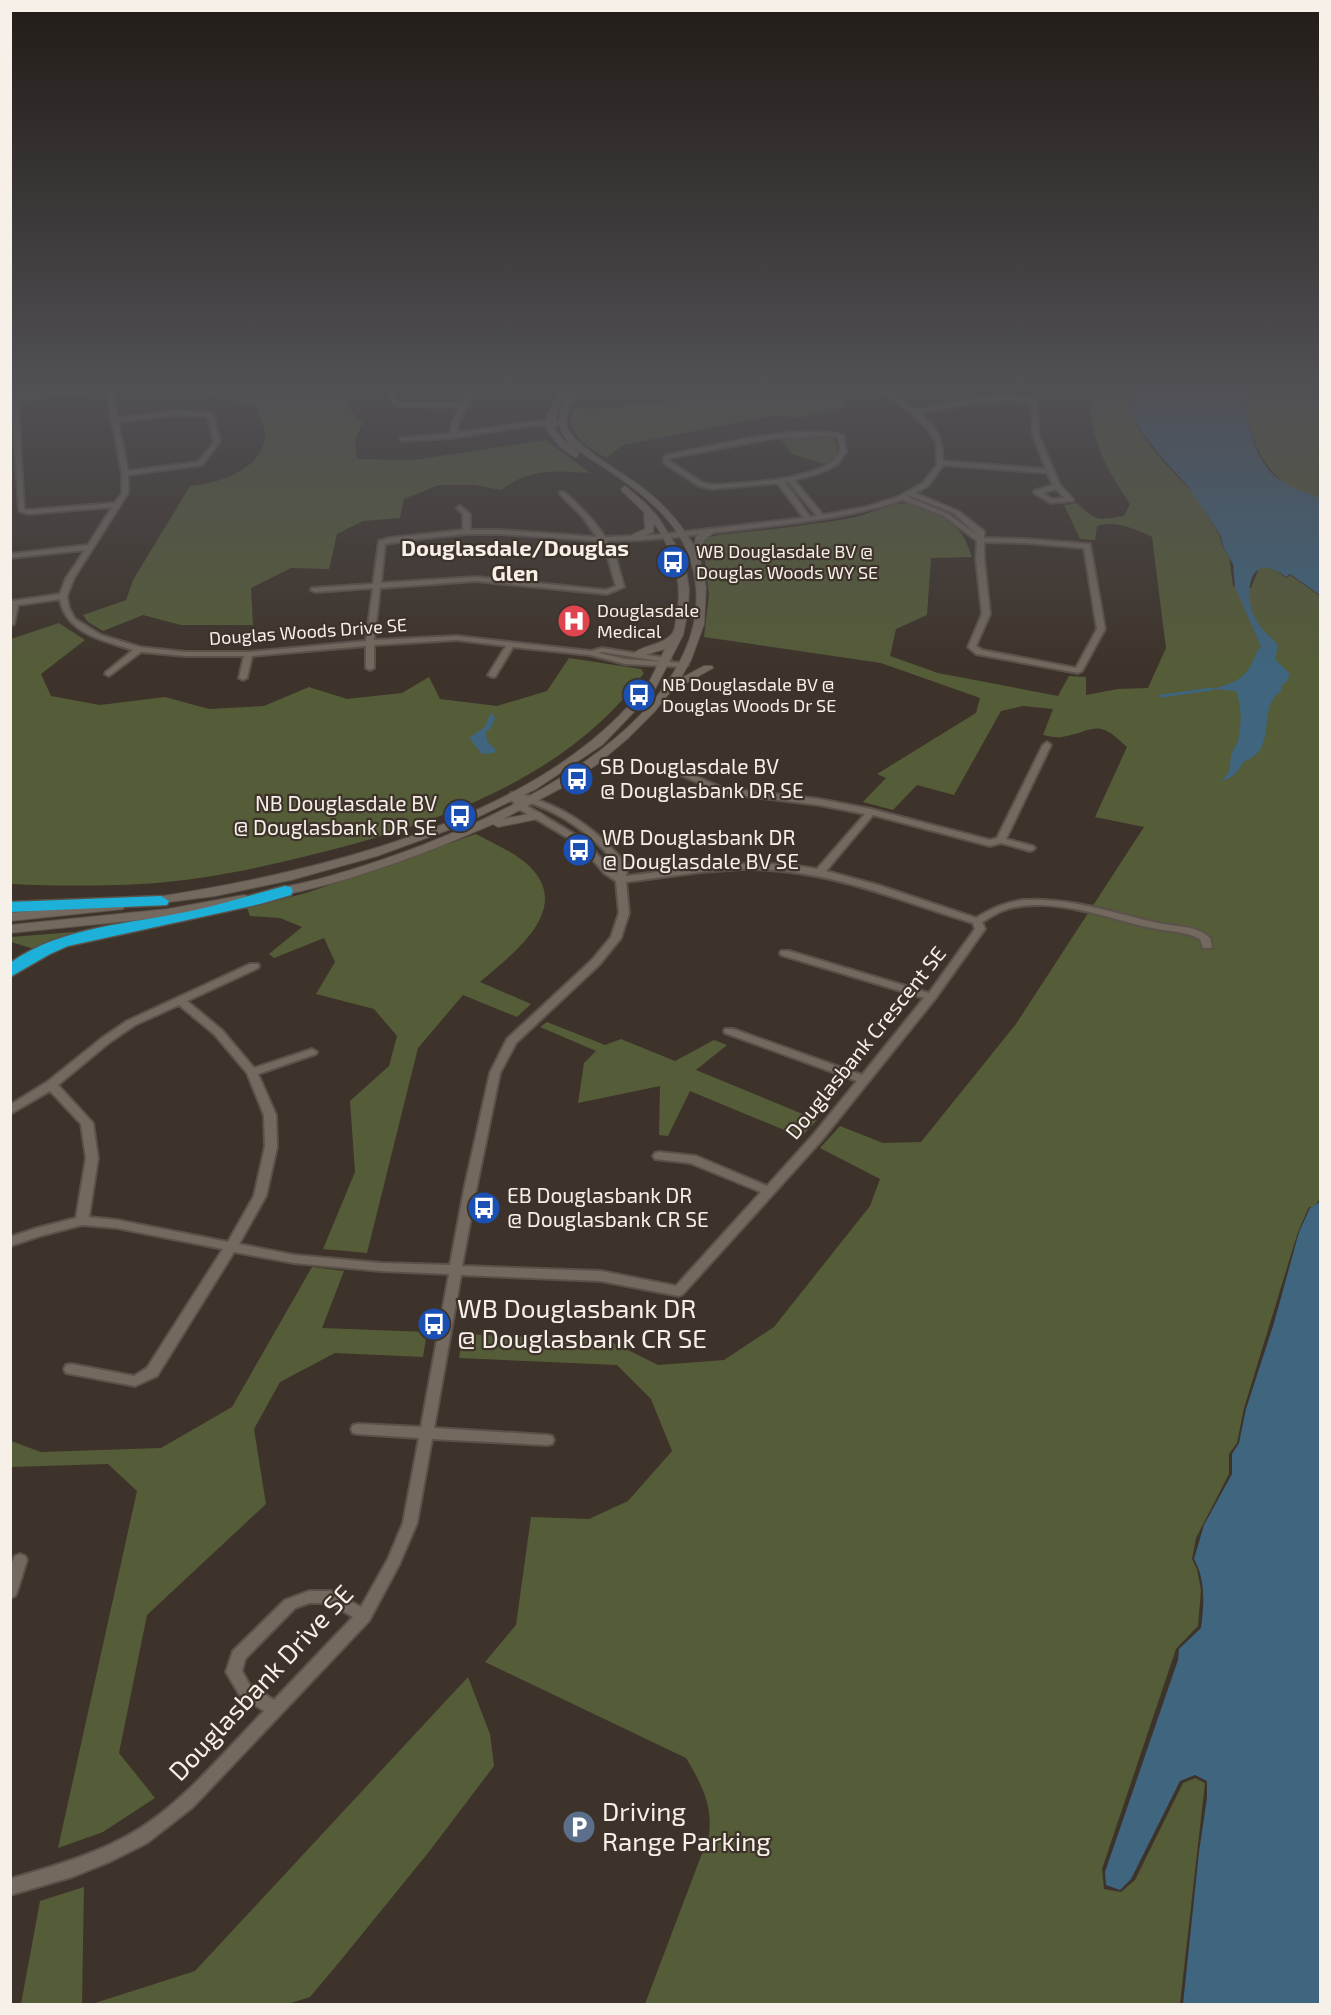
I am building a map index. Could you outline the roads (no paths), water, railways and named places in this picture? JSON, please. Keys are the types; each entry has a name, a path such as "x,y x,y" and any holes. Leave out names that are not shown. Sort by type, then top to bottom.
{"highway":[{"path":"10,972 40,950 76,938 203,914 285,891"},
{"path":"10,907 161,901"}],"street":[{"path":"19,481 21,510 28,512 117,505"},
{"path":"10,624 15,603 63,596 70,578 125,493 125,481"},
{"path":"472,829 517,801 583,755 610,733 644,696 668,662 678,635 686,602 685,578 667,535 648,510 614,481"},
{"path":"10,917 161,901 281,879 357,859 517,801 532,800 579,773 610,749 655,706 666,692 684,665 698,636 702,612 703,595 695,561 682,534 651,499 626,481"},
{"path":"695,481 712,487 769,481"},
{"path":"780,481 809,520"},
{"path":"792,481 822,518"},
{"path":"370,668 370,643 382,543 389,540 467,532 604,539 711,531 809,520 863,510 906,495 926,481"},
{"path":"1055,481 1057,486"},
{"path":"315,590 476,579 607,592 620,587 604,539 584,512 562,493"},
{"path":"906,495 946,515 980,540 1087,546 1101,629 1078,671 979,652 972,647 986,614 980,540"},
{"path":"460,508 466,514 467,532"},
{"path":"635,537 650,529 648,510"},
{"path":"695,561 699,539 711,531"},
{"path":"10,556 89,547"},
{"name":"Douglas Woods Drive SE","path":"63,596 65,608 72,620 80,626 109,641 139,649 186,654 249,654 457,638 591,653 601,657 668,662"},
{"path":"638,654 664,646 678,635"},
{"path":"492,675 511,644"},
{"path":"109,674 139,649"},
{"name":"Douglas Woods Drive SE","path":"591,653 602,650 638,654 684,665"},
{"path":"243,678 249,654"},
{"path":"666,692 708,668"},
{"path":"1001,840 1047,745"},
{"path":"678,772 721,790 819,802 871,812 990,843 1001,840 1030,848"},
{"name":"Douglasbank Drive SE","path":"10,1887 72,1869 141,1837 187,1802 364,1616 394,1561 410,1523 470,1190 495,1073 511,1041 596,962 616,938 624,913 621,880 623,866 610,849 597,836 532,800"},
{"path":"517,801 583,843 607,871 621,880 749,866 780,867 820,872 976,921 1001,908 1017,904 1062,905 1095,909 1165,928 1190,931 1204,938 1207,946"},
{"path":"820,872 871,812"},
{"path":"10,929 168,913 285,891 374,866 472,829 512,819 539,816"},
{"name":"Douglasbank Crescent SE","path":"457,1270 601,1276 679,1291 817,1138 931,997 980,929 976,921"},
{"path":"785,953 931,997"},
{"path":"10,1110 51,1085 123,1028 254,966"},
{"path":"71,1370 135,1380 152,1372 231,1247 260,1196 271,1147 270,1115 252,1072 218,1032 179,1000"},
{"path":"729,1031 864,1079"},
{"path":"252,1072 312,1052"},
{"path":"51,1085 87,1124 92,1158 82,1221"},
{"path":"659,1156 692,1159 769,1191"},
{"path":"10,1242 37,1232 82,1221 117,1224 294,1259 457,1270"},
{"path":"358,1429 547,1440"},
{"path":"10,1592 20,1560"},
{"path":"276,1710 244,1689 234,1672 238,1656 290,1604 309,1597 331,1597 364,1616"}],"water":[{"path":"1183,481 1281,481 1320,498 1320,595 1290,574 1286,577 1265,568 1258,570 1253,576 1249,595 1254,616 1278,645 1275,659 1290,674 1281,686 1281,691 1273,698 1269,708 1261,748 1254,756 1243,762 1234,775 1219,781 1229,772 1232,752 1237,744 1240,730 1240,710 1236,691 1212,689 1232,683 1242,676 1251,666 1261,647 1235,587 1233,564 1223,546 1221,536"},
{"path":"490,714 493,714 495,719 486,732 487,741 496,750 494,753 482,754 469,738 485,727"},
{"path":"1320,1202 1320,2004 1183,2004 1207,1798 1207,1781 1195,1775 1180,1781 1131,1879 1120,1890 1106,1885 1105,1872 1178,1660 1179,1649 1201,1628 1202,1584 1194,1559 1204,1525 1232,1474 1232,1454 1239,1443 1246,1409 1274,1323 1299,1232 1310,1208"}],"waterway":[{"path":"1161,696 1212,689"}],"place":[{"name":"WB Douglasdale BV @ Douglas Woods WY SE","path":"673,562"},
{"name":"Douglasdale Medical","path":"574,621"},
{"name":"NB Douglasdale BV @ Douglas Woods Dr SE","path":"639,695"},
{"name":"SB Douglasdale BV @ Douglasbank DR SE","path":"577,779"},
{"name":"NB Douglasdale BV @ Douglasbank DR SE","path":"460,816"},
{"name":"WB Douglasbank DR @ Douglasdale BV SE","path":"579,850"},
{"name":"EB Douglasbank DR @ Douglasbank CR SE","path":"484,1208"},
{"name":"WB Douglasbank DR @ Douglasbank CR SE","path":"434,1324"},
{"name":"Driving Range Parking","path":"579,1827"}],"district":[{"name":"Douglasdale/Douglas Glen","path":"515,560"}]}
